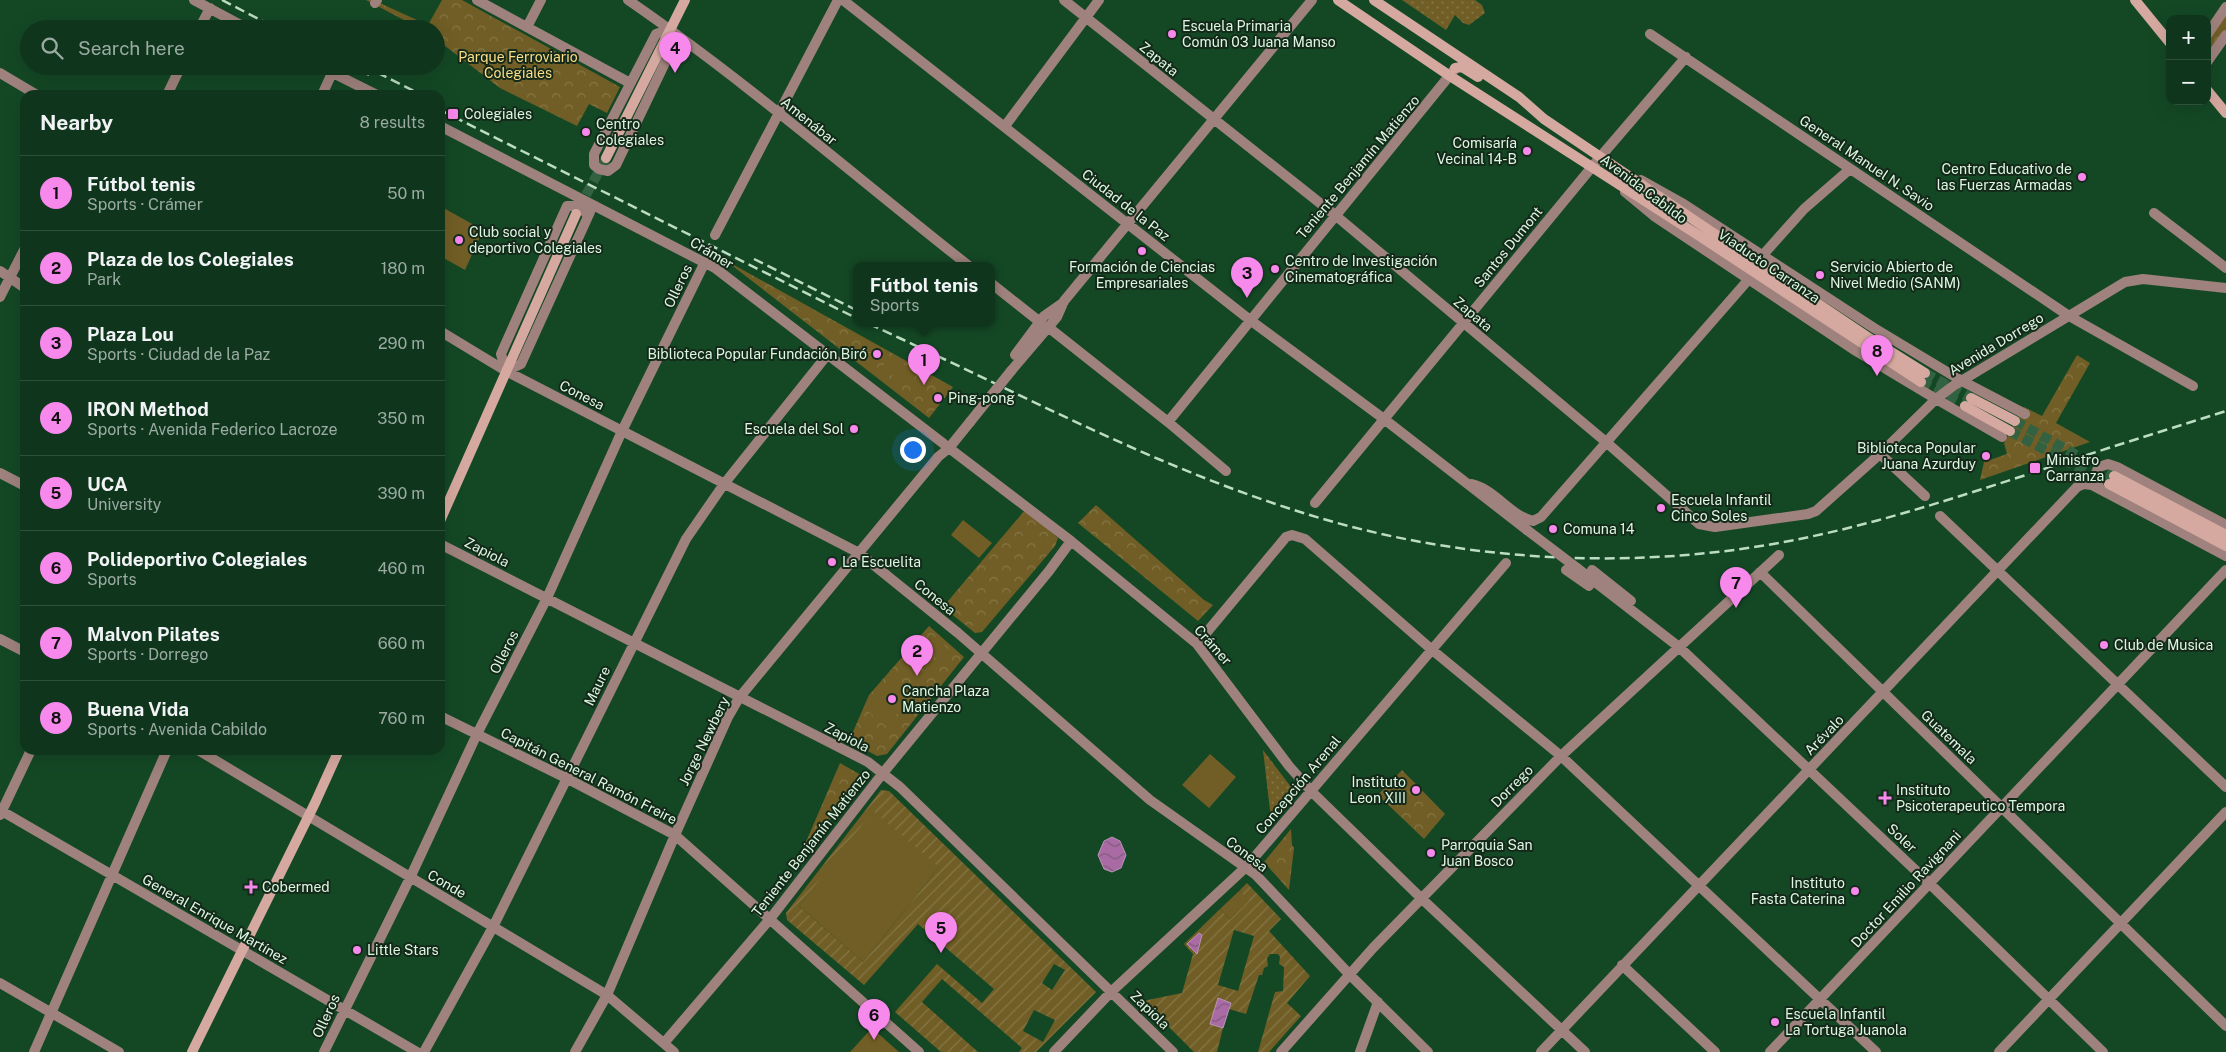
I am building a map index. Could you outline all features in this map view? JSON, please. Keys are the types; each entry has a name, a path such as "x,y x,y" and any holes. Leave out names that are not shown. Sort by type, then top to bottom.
{"main road":[{"path":"606,158 685,0"},
{"name":"Avenida Cabildo","path":"1338,0 1453,72 1603,174"},
{"name":"Avenida Cabildo","path":"1374,0 1519,97 1544,118 1613,164"},
{"path":"2135,0 2166,38"},
{"path":"1453,72 1462,67 1468,70 1544,118"},
{"path":"2211,95 2226,113"},
{"name":"Viaducto Carranza","path":"1603,174 1923,378 1881,346 1613,164"},
{"path":"445,510 576,214"},
{"path":"1968,402 2009,430"},
{"path":"2110,479 2226,535"},
{"path":"2110,479 2226,546"},
{"path":"192,1052 309,816 337,755"}],"street":[{"path":"194,0 232,20"},
{"path":"477,0 630,83"},
{"path":"527,26 541,0"},
{"name":"Amenábar","path":"628,0 670,29 965,262"},
{"path":"715,235 838,0"},
{"name":"Ciudad de la Paz","path":"843,0 1005,126 1128,226 1250,320 1384,419 1465,483 1530,525 1577,568 1679,647"},
{"name":"Zapata","path":"1064,0 1335,215 1606,442 1692,519 1707,526 1752,522 1808,514 1816,511"},
{"path":"1005,126 1099,0"},
{"path":"1009,369 1044,324 1057,317 1064,302 1312,0"},
{"path":"2211,29 2226,7"},
{"path":"204,20 210,8"},
{"path":"670,29 674,46 616,165 608,170 598,168 594,165 594,154 630,83 656,34 670,29"},
{"name":"General Manuel N. Savio","path":"1650,34 2069,316 2193,386"},
{"path":"2208,60 2226,35"},
{"name":"Santos Dumont","path":"1315,503 1601,156 1686,57"},
{"name":"Teniente Benjamín Matienzo","path":"1168,422 1453,72"},
{"path":"0,73 29,90"},
{"path":"169,90 177,75"},
{"path":"324,90 331,75"},
{"path":"336,75 367,90"},
{"name":"Crámer","path":"445,129 715,268 1071,541 1197,644 1311,791 1421,898 1585,1052"},
{"name":"Avenida Cabildo","path":"1613,164 1682,203 1762,256 1962,381 2025,414"},
{"path":"1762,256 1804,209 1850,168"},
{"name":"Avenida Cabildo","path":"1603,174 1654,216 1856,351 1936,399 2009,430"},
{"path":"588,216 580,206 567,206 501,354 506,371 521,364 588,216 596,207"},
{"path":"2154,213 2226,268"},
{"path":"0,298 20,259"},
{"name":"Olleros","path":"324,1052 410,878 477,734 547,598 622,431 705,262"},
{"path":"0,271 20,284"},
{"path":"1530,525 1541,517 1749,279"},
{"name":"Avenida Dorrego","path":"1816,511 1880,454 1936,399 2115,287 2135,279 2226,288"},
{"path":"995,286 1168,422 1226,471"},
{"path":"1009,369 1038,338 1044,324"},
{"name":"Conesa","path":"445,334 506,371 858,553 980,652 1150,800 1256,874 1349,974 1428,1052"},
{"name":"Maure","path":"424,1052 493,927 568,779 633,642 686,539 724,484 828,354"},
{"name":"Jorge Newbery","path":"575,1052 607,995 675,835 728,718 739,698 1009,369"},
{"path":"1880,454 1925,496"},
{"path":"0,473 20,483"},
{"path":"2110,479 2226,525"},
{"path":"2110,479 2226,556"},
{"name":"Arévalo","path":"1541,1052 2077,487 2110,479"},
{"path":"1940,516 2226,786"},
{"path":"1197,644 1282,542 1292,535 1305,539 1432,649 1561,756 1698,886 1822,999 1876,1052"},
{"name":"Teniente Benjamín Matienzo","path":"664,1043 770,919 883,773 980,652 1049,571 1071,541"},
{"name":"Zapiola","path":"445,547 739,698 868,762 900,787 1173,1052"},
{"name":"Dorrego","path":"1281,1052 1349,974 1561,756 1778,555"},
{"name":"Concepción Arenal","path":"1054,1052 1111,992 1246,867 1506,563"},
{"name":"Ciudad de la Paz","path":"1566,570 1626,614 1651,624"},
{"name":"Ciudad de la Paz","path":"1592,570 1640,608 1651,624"},
{"name":"Doctor Emilio Ravignani","path":"1770,1052 2226,570"},
{"name":"Guatemala","path":"1760,572 2122,922 2226,1026"},
{"path":"0,638 20,649"},
{"name":"Soler","path":"1679,647 1929,883 2103,1052"},
{"name":"Capitán General Ramón Freire","path":"445,718 568,779 675,835 919,1052"},
{"path":"1,812 29,755"},
{"path":"34,1052 166,755"},
{"name":"Conde","path":"206,755 607,995 674,1052"},
{"name":"General Enrique Martínez","path":"1,812 112,874 417,1052"},
{"path":"1999,1052 2226,812"},
{"path":"1622,965 1715,1052"},
{"path":"0,982 119,1052"},
{"path":"1360,1052 1378,1002"}],"green space":[{"name":"Parque Ferroviario Colegiales","path":"366,0 373,0 417,20 404,20"},
{"name":"Parque Ferroviario Colegiales","path":"442,0 462,0 620,87 607,113 589,104 577,126 500,88 445,46 445,20 431,20"},
{"path":"1402,0 1475,0 1482,5 1485,13 1469,25 1463,23 1455,15 1446,30"},
{"path":"2226,13 2226,29 2211,50 2211,34"},
{"name":"Club social y deportivo Colegiales","path":"445,209 483,230 465,270 445,259"},
{"path":"725,260 953,387 929,418"},
{"path":"2077,355 2090,363 2056,423 2090,442 1980,480 1984,462 2007,454 2004,443 2024,407 2042,416"},
{"path":"890,356 909,368 900,381 882,368"},
{"path":"920,376 929,382 923,392 913,386"},
{"path":"1096,505 1204,600 1213,605 1198,621 1078,523"},
{"path":"1025,510 1058,538 1055,546 982,632 975,633 943,607"},
{"path":"963,520 992,543 979,558 951,535"},
{"path":"929,626 964,657 887,754 877,756 849,741 869,695"},
{"path":"932,635 945,645 933,658 921,648"},
{"name":"Cancha Plaza Matienzo","path":"892,678 913,695 886,726 865,709"},
{"path":"1263,750 1291,787 1291,795 1271,819"},
{"path":"1210,754 1236,777 1209,808 1182,785"},
{"path":"840,763 861,775 861,781 799,858"},
{"path":"1402,770 1445,814 1424,839 1378,795"},
{"path":"881,790 889,791 1096,992 1036,1052 1019,1052 1022,1048 942,979 922,1002 978,1052 941,1052 895,1012 937,964 982,1003 994,989 918,924 864,985 787,920 786,913","holes":["836,860 939,867 863,962 799,906","1054,964 1065,970 1052,990 1042,983","1034,1010 1055,1020 1043,1042 1023,1031"]},
{"path":"873,811 939,867 863,962 799,906"},
{"path":"1291,829 1292,845 1294,848 1289,890 1264,862"},
{"path":"1247,883 1281,919 1269,931 1310,976 1287,1003 1301,1016 1269,1052 1258,1052 1275,992 1283,991 1284,967 1279,964 1280,957 1278,954 1270,954 1267,958 1268,966 1264,968 1262,975 1259,975 1246,1014 1229,1009 1231,1003 1218,999 1211,1024 1223,1028 1217,1052 1194,1052 1143,1001 1182,993 1193,954 1184,944 1220,909 1230,919 1248,901 1239,891","holes":["1234,930 1254,936 1238,991 1218,985"]},
{"path":"1239,891 1249,901 1230,919 1220,909"},
{"path":"872,1028 899,1052 850,1052"}],"water":[{"path":"1112,837 1120,841 1126,855 1121,868 1112,872 1104,869 1098,855 1104,841"},
{"path":"1199,933 1202,935 1197,954 1187,944"},
{"path":"1218,998 1231,1003 1223,1028 1210,1024"}],"tunnel":[{"path":"579,208 606,158"},
{"path":"1925,373 1971,398"},
{"path":"1921,382 1965,406"},
{"path":"2015,421 2114,476"},
{"path":"2010,431 2109,484"}],"railway":[{"path":"222,0 261,20"},
{"path":"382,75 412,90"},
{"path":"445,112 853,316"},
{"path":"754,259 853,308"},
{"path":"876,327 1132,447 1239,491 1351,527 1409,540 1529,556 1649,557 1708,553 1801,539 1834,532 1932,505 2226,411"}],"place":[{"name":"Escuela Primaria Común 03 Juana Manso","path":"1172,34"},
{"name":"IRON Method","path":"675,73"},
{"name":"Colegiales","path":"453,114"},
{"name":"Centro Colegiales","path":"586,132"},
{"name":"Comisaría Vecinal 14-B","path":"1527,151"},
{"name":"Centro Educativo de las Fuerzas Armadas","path":"2082,177"},
{"name":"Club social y deportivo Colegiales","path":"459,240"},
{"name":"Formación de Ciencias Empresariales","path":"1142,251"},
{"name":"Centro de Investigación Cinematográfica","path":"1275,269"},
{"name":"Servicio Abierto de Nivel Medio (SANM)","path":"1820,275"},
{"name":"Plaza Lou","path":"1247,298"},
{"name":"Biblioteca Popular Fundación Biró","path":"877,354"},
{"name":"Buena Vida","path":"1877,376"},
{"name":"Fútbol tenis","path":"924,385"},
{"name":"Ping-pong","path":"938,398"},
{"name":"Escuela del Sol","path":"854,429"},
{"name":"Biblioteca Popular Juana Azurduy","path":"1986,456"},
{"name":"Ministro Carranza","path":"2035,468"},
{"name":"Escuela Infantil Cinco Soles","path":"1661,508"},
{"name":"Comuna 14","path":"1553,529"},
{"name":"La Escuelita","path":"832,562"},
{"name":"Malvon Pilates","path":"1736,608"},
{"name":"Club de Musica","path":"2104,645"},
{"name":"Plaza de los Colegiales","path":"917,676"},
{"name":"Cancha Plaza Matienzo","path":"892,699"},
{"name":"Instituto Leon XIII","path":"1416,790"},
{"name":"Instituto Psicoterapeutico Tempora","path":"1885,798"},
{"name":"Parroquia San Juan Bosco","path":"1431,853"},
{"name":"Cobermed","path":"251,887"},
{"name":"Instituto Fasta Caterina","path":"1855,891"},
{"name":"Little Stars","path":"357,950"},
{"name":"UCA","path":"941,953"},
{"name":"Escuela Infantil La Tortuga Juanola","path":"1775,1022"},
{"name":"Polideportivo Colegiales","path":"874,1040"}]}
